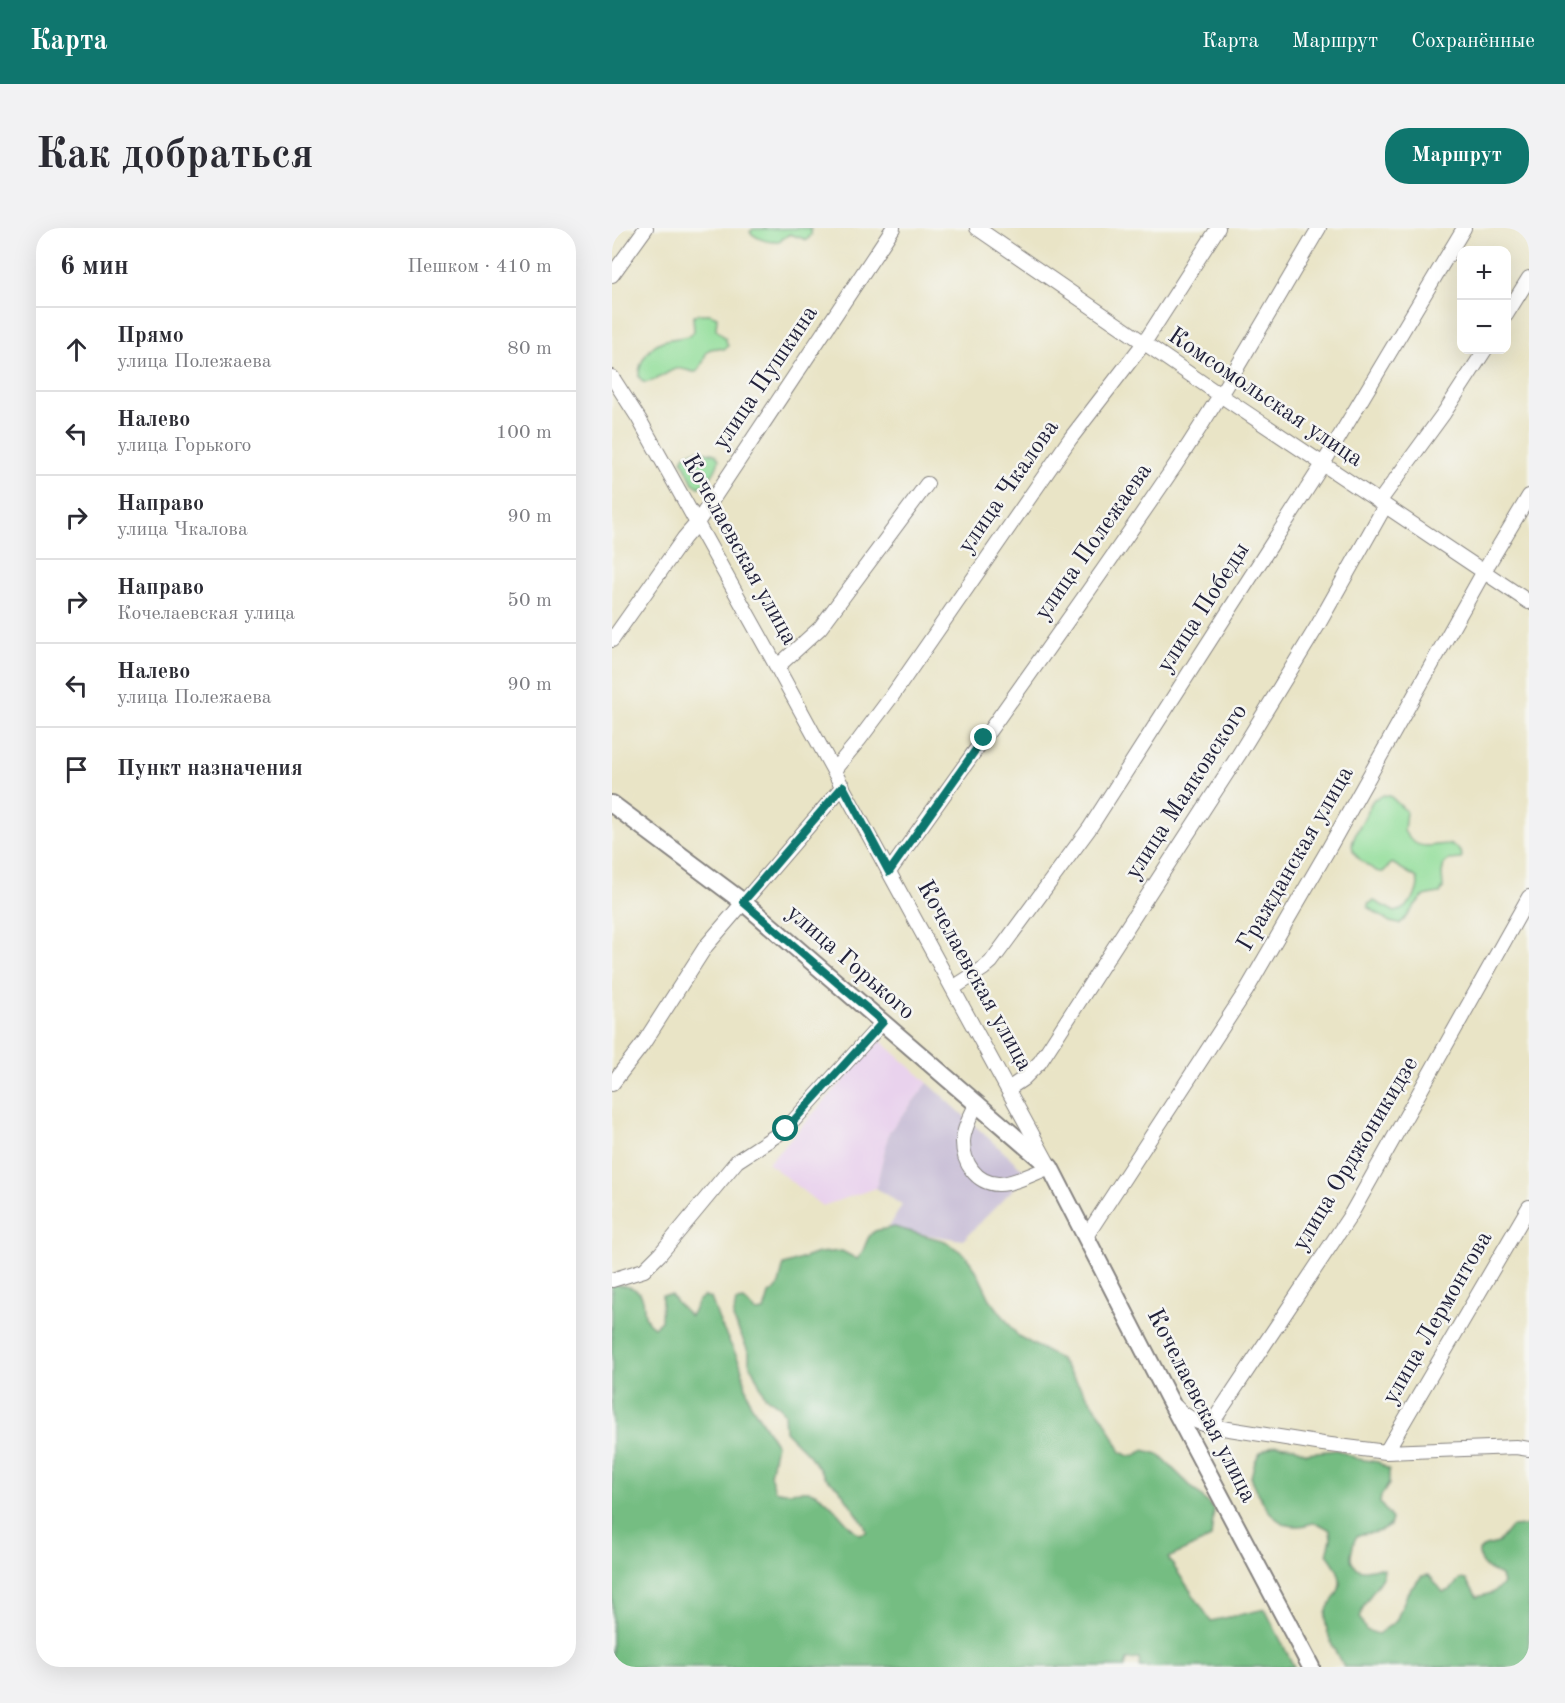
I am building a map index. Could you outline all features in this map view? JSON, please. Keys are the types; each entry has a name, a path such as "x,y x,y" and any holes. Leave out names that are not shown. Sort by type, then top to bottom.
{"main road":[{"name":"улица Горького","path":"612,804 743,902 1050,1167"},
{"name":"Кочелаевская улица","path":"1050,1167 1087,1235 1168,1397 1311,1667"}],"street":[{"path":"612,275 646,228"},
{"name":"улица Пушкина","path":"612,640 697,523 894,228"},
{"name":"Комсомольская улица","path":"977,228 1220,395 1529,602"},
{"name":"улица Чкалова","path":"834,770 892,696 1070,439 1144,343 1218,228"},
{"name":"улица Полежаева","path":"889,872 1112,557 1220,395 1319,228"},
{"name":"улица Победы","path":"952,988 991,962 1089,829 1323,464 1464,228"},
{"path":"1511,307 1529,278"},
{"name":"улица Маяковского","path":"1008,1089 1023,1079 1040,1062 1218,786 1318,625 1382,504 1482,354"},
{"name":"Кочелаевская улица","path":"612,377 639,420 843,786 1050,1167"},
{"path":"777,667 820,628 927,484"},
{"name":"Гражданская улица","path":"1087,1235 1246,991 1335,839 1483,573 1529,496"},
{"path":"612,1084 643,1044 706,946 843,786"},
{"name":"улица Орджоникидзе","path":"1210,1426 1350,1216 1529,897"},
{"path":"612,1280 644,1270 737,1161 786,1129 883,1022"},
{"path":"977,1103 969,1118 963,1141 966,1159 973,1172 985,1182 1000,1185 1050,1167"},
{"name":"улица Лермонтова","path":"1386,1452 1529,1207"},
{"path":"1168,1397 1180,1412 1196,1422 1323,1444 1386,1452 1516,1447 1529,1449"}],"shaded area":[{"path":"880,1040 928,1083 889,1132 876,1188 822,1206 768,1163"},
{"path":"928,1083 1028,1174 963,1240 888,1229 902,1205 876,1188 889,1132"}],"green space":[{"path":"811,228 811,235 807,240 790,234 771,242 750,232 753,229"},
{"path":"698,314 710,314 717,317 716,329 725,338 728,346 724,349 716,348 707,351 696,372 678,369 651,381 643,382 639,377 639,371 646,354 660,342 691,335 694,331 693,317"},
{"path":"696,450 715,454 719,459 712,475 699,487 693,483 682,460 685,455"},
{"path":"1384,795 1390,796 1406,811 1404,831 1411,840 1419,845 1427,846 1450,844 1462,855 1461,859 1449,860 1444,864 1443,888 1440,893 1421,898 1399,924 1390,922 1368,907 1368,904 1374,901 1395,912 1400,910 1413,899 1418,883 1417,878 1392,863 1383,872 1377,871 1360,860 1352,844 1374,799"},
{"path":"894,1227 945,1241 965,1255 976,1270 990,1299 1018,1336 1060,1359 1104,1419 1121,1452 1128,1456 1136,1455 1144,1450 1158,1454 1214,1509 1211,1538 1168,1558 1211,1621 1265,1609 1294,1667 1140,1667 1139,1659 1127,1660 1125,1667 612,1667 612,1284 637,1290 644,1302 645,1315 654,1327 661,1321 662,1295 671,1295 690,1316 698,1301 704,1296 711,1298 720,1323 740,1363 750,1403 776,1444 770,1475 775,1490 780,1492 807,1491 817,1494 859,1534 867,1532 864,1524 839,1488 825,1477 809,1455 785,1431 784,1413 779,1406 765,1396 749,1362 749,1353 733,1318 736,1301 744,1300 756,1312 764,1311 769,1294 779,1285 784,1265 818,1253 842,1251 857,1259 872,1233"},
{"path":"1276,1445 1294,1447 1306,1453 1337,1450 1358,1459 1378,1462 1389,1470 1389,1484 1381,1496 1380,1503 1392,1519 1390,1526 1379,1532 1357,1536 1351,1556 1353,1564 1360,1570 1384,1569 1383,1576 1364,1605 1360,1618 1366,1630 1378,1634 1396,1621 1408,1592 1422,1576 1429,1575 1443,1592 1450,1590 1460,1579 1466,1580 1477,1597 1492,1593 1503,1584 1501,1576 1482,1564 1479,1551 1485,1546 1498,1543 1511,1527 1525,1526 1529,1523 1529,1667 1344,1667 1330,1641 1326,1626 1327,1609 1340,1585 1337,1569 1327,1554 1331,1539 1330,1530 1314,1523 1296,1526 1280,1521 1267,1509 1251,1477 1260,1453"}],"route":[{"path":"786,1129 883,1022 743,902 843,786 889,872 984,738"}]}
